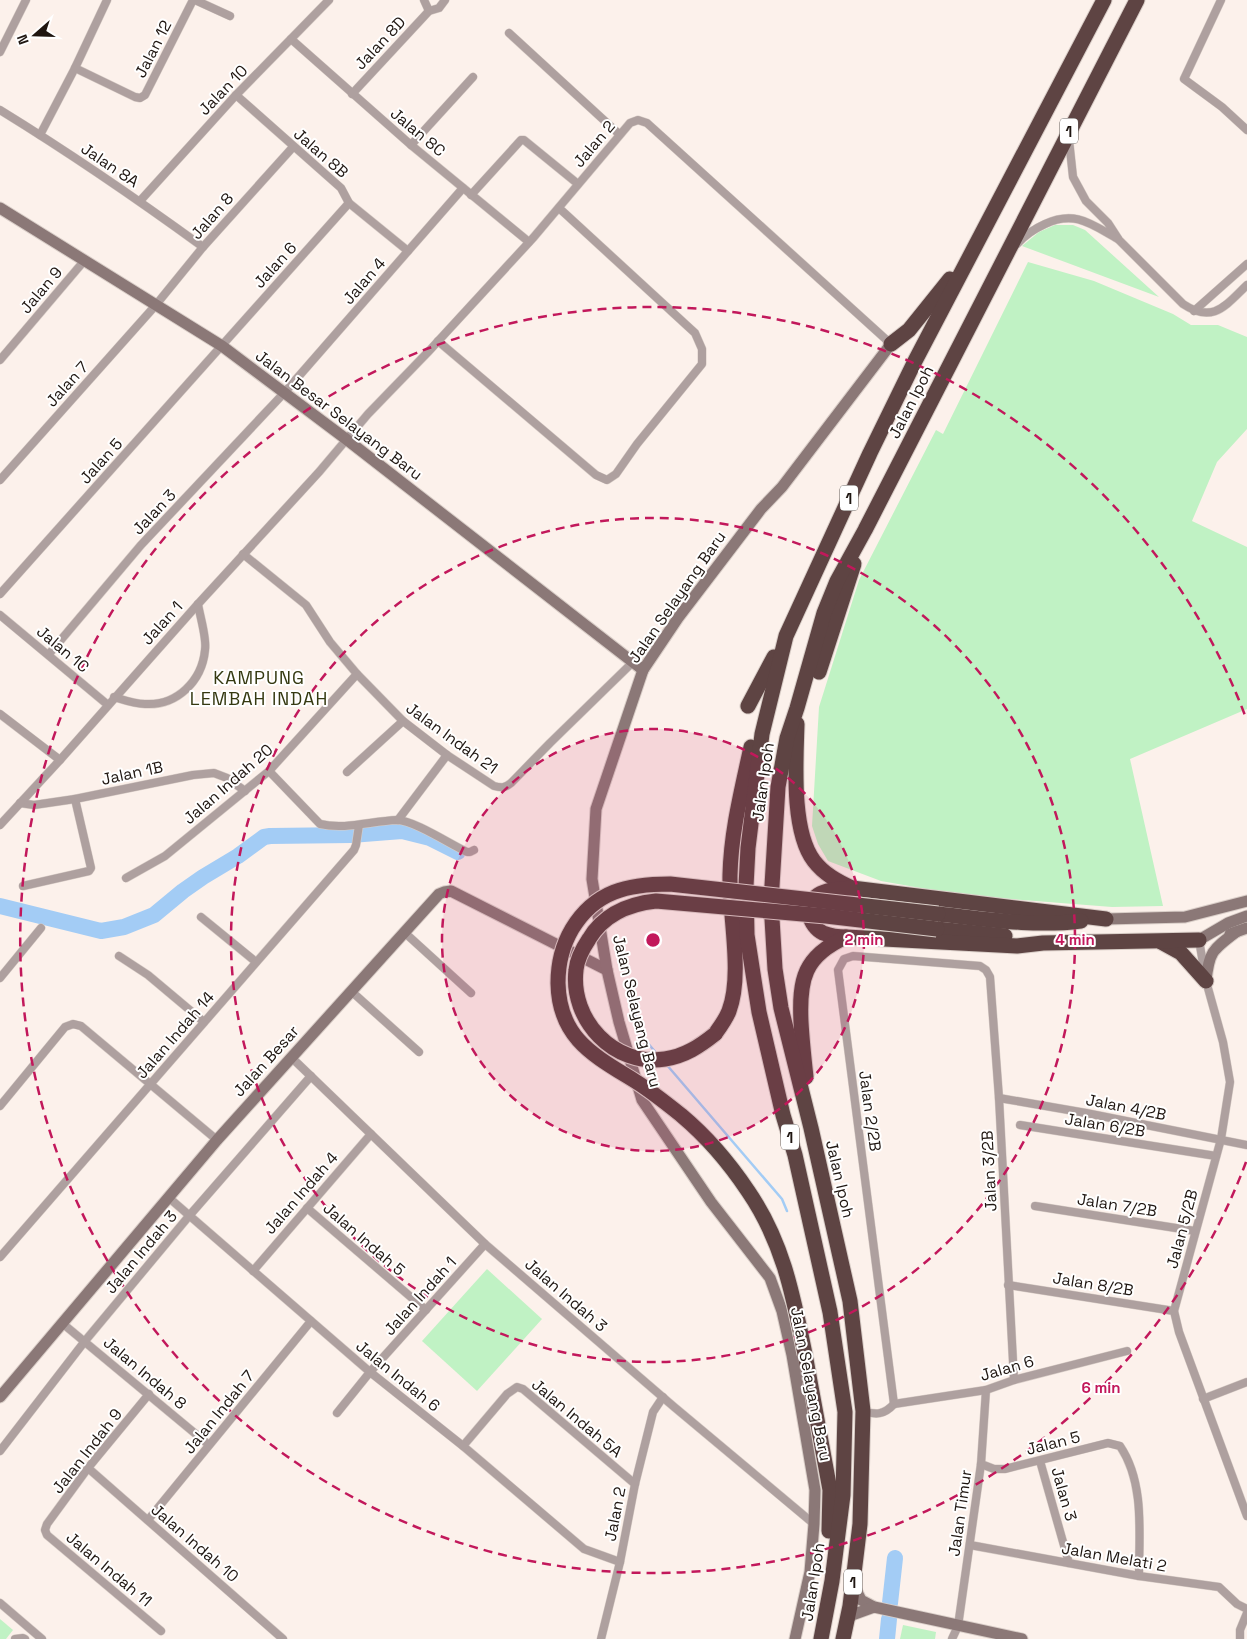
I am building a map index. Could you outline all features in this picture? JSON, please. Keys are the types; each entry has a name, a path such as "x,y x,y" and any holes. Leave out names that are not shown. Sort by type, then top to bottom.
{"highway":[{"name":"Jalan Ipoh","path":"820,1639 832,1581 843,1496 844,1412 830,1312 795,1155 783,1115 759,1012 747,935 746,886 753,799 762,734 786,636 870,453 969,256 1104,0"},
{"name":"Jalan Ipoh","path":"842,1639 853,1584 860,1524 863,1411 850,1301 811,1128 781,1008 775,969 771,931 771,902 778,787 787,738 824,613 837,581 1137,0"},
{"path":"891,344 909,330 969,256"},
{"path":"891,344 907,339 911,340 914,344 915,361"},
{"path":"819,672 865,530"},
{"path":"748,706 786,636"},
{"path":"776,673 751,745 739,802 730,874 734,961 734,994 729,1012 715,1034 692,1051 679,1056 664,1060 639,1058 614,1049 589,1024 582,1012 576,992 576,970 581,952 594,931 606,918 622,909 640,903 656,901 826,916 937,921 988,920 1060,924 1106,918"},
{"path":"797,708 800,826 813,860 836,881 852,888"},
{"path":"820,1639 831,1504 805,1354 785,1265 763,1214 748,1191 700,1132 656,1096 590,1052 575,1037 565,1020 559,998 558,965 562,952 574,926 592,905 603,897 630,886 648,884 670,884 937,921 1043,943"},
{"path":"1106,918 852,888 827,891 818,895 811,901 808,908 810,918 822,932 846,938 1018,946 1043,943 1198,940"},
{"path":"811,1128 801,1021 802,982 808,967 819,954 832,944 846,938"},
{"path":"1161,942 1181,953 1206,982"}],"street":[{"path":"0,52 26,0"},
{"path":"40,135 75,68 107,0"},
{"path":"194,0 230,16"},
{"name":"Jalan 12","path":"75,68 140,98 145,95 194,0"},
{"name":"Jalan 8D","path":"424,0 429,11"},
{"name":"Jalan 8D","path":"352,94 429,11 439,8 445,0"},
{"path":"1222,0 1184,79 1222,107 1247,130"},
{"name":"Jalan 10","path":"140,201 236,95 325,2"},
{"path":"509,33 619,134"},
{"name":"Jalan 8C","path":"291,39 411,145 529,242"},
{"path":"411,145 473,77"},
{"name":"Jalan 8B","path":"236,95 341,188 349,202 408,251"},
{"name":"Jalan 8A","path":"0,110 140,201 203,247"},
{"name":"Jalan 2","path":"346,439 529,242 619,134 630,123 638,120 647,124 891,344"},
{"path":"1068,133 1072,169 1079,191 1086,201 1108,223 1119,240 1183,304 1194,311 1204,314 1228,304 1247,285"},
{"path":"471,195 521,140 524,140 578,184"},
{"name":"Jalan 8","path":"155,306 203,247 293,147"},
{"name":"Jalan 4","path":"285,392 463,188"},
{"name":"Jalan 6","path":"222,346 349,202"},
{"name":"Jalan Besar Selayang Baru","path":"0,208 222,346 285,392 643,670"},
{"path":"438,341 596,475 606,480 616,474 702,364 702,349 695,333 559,208"},
{"path":"1002,262 1019,241 1033,230 1059,218 1072,218 1089,223 1119,240"},
{"name":"Jalan 9","path":"0,360 84,261"},
{"path":"1194,311 1247,264"},
{"name":"Jalan 7","path":"0,480 155,306"},
{"name":"Jalan Selayang Baru","path":"795,1639 810,1572 815,1490 792,1355 775,1288 770,1278 687,1168 642,1100 619,1022 607,970 592,879 596,808 643,670 678,618 761,508 782,487 891,344"},
{"name":"Jalan 5","path":"0,594 222,346"},
{"name":"Jalan 3","path":"49,654 141,546 285,392"},
{"name":"Jalan 1","path":"0,825 319,472 346,439"},
{"name":"Jalan Indah 21","path":"243,554 306,605 330,642 356,674 403,721 448,755 494,786 501,788 506,787 633,662"},
{"path":"114,697 146,704 161,703 185,691 196,679 202,666 206,648 198,604"},
{"name":"Jalan 1C","path":"0,615 108,705"},
{"name":"Jalan Indah 20","path":"126,878 165,856 269,771 356,674"},
{"path":"0,714 60,760"},
{"path":"347,772 403,721"},
{"path":"398,820 448,755"},
{"path":"269,771 314,820 320,824 358,828 398,820 409,823 467,852 474,850"},
{"name":"Jalan 1B","path":"20,803 34,805 76,799 193,775 214,773 227,778 245,791"},
{"path":"23,886 89,871 90,868 76,799"},
{"path":"0,813 10,814"},
{"name":"Jalan Indah 14","path":"0,1257 354,850 358,828"},
{"name":"Jalan Besar","path":"0,1397 217,1140 435,898 444,892 451,891 607,970"},
{"path":"1106,918 1185,917 1247,901"},
{"path":"1198,940 1228,922 1247,916"},
{"path":"201,917 256,962"},
{"path":"0,978 41,928"},
{"path":"1198,940 1241,930"},
{"path":"1206,982 1208,959 1219,944 1241,930"},
{"path":"404,932 471,993"},
{"name":"Jalan 5/2B","path":"1198,940 1206,982 1223,1042 1230,1082 1221,1139 1174,1310 1179,1332 1202,1399 1247,1516"},
{"path":"119,956 148,975 204,1022"},
{"name":"Jalan 2/2B","path":"894,1404 838,970 844,959 853,956 980,966"},
{"name":"Jalan 3/2B","path":"980,966 986,970 990,977 999,1098 1014,1380"},
{"path":"351,991 419,1052"},
{"path":"0,1106 65,1027 73,1024 82,1026 217,1140"},
{"name":"Jalan Indah 3","path":"291,1057 485,1244 814,1524"},
{"name":"Jalan Indah 3","path":"0,1451 85,1341 189,1216 311,1076"},
{"name":"Jalan 4/2B","path":"999,1098 1247,1144"},
{"name":"Jalan 6/2B","path":"1020,1125 1216,1156"},
{"name":"Jalan Indah 4","path":"253,1271 371,1134"},
{"name":"Jalan Indah 6","path":"168,1197 370,1372 463,1446 584,1549 620,1562"},
{"name":"Jalan 7/2B","path":"1035,1206 1195,1231"},
{"name":"Jalan Indah 5","path":"307,1208 426,1310"},
{"name":"Jalan Indah 1","path":"337,1412 370,1372 485,1244"},
{"name":"Jalan 8/2B","path":"1008,1285 1174,1310"},
{"name":"Jalan Indah 7","path":"148,1520 311,1321"},
{"name":"Jalan Indah 8","path":"62,1323 209,1445"},
{"name":"Jalan 6","path":"863,1411 874,1415 883,1413 894,1404 986,1390 1014,1380 1127,1351"},
{"path":"1202,1399 1247,1382"},
{"name":"Jalan Indah 5A","path":"463,1446 507,1394 517,1387 523,1389 635,1484"},
{"name":"Jalan Timur","path":"952,1639 958,1626 970,1545 981,1464 986,1390"},
{"name":"Jalan Indah 9","path":"47,1524 88,1468 149,1394"},
{"name":"Jalan 2","path":"601,1639 653,1412 663,1397"},
{"name":"Jalan 5","path":"981,1464 994,1469 1005,1469 1108,1443 1120,1446 1127,1456 1134,1479 1139,1508 1139,1576"},
{"name":"Jalan 3","path":"1040,1461 1069,1563"},
{"name":"Jalan Indah 10","path":"88,1468 282,1639"},
{"name":"Jalan Indah 11","path":"47,1524 45,1530 47,1535 160,1631"},
{"name":"Jalan Melati 2","path":"970,1545 1139,1576 1219,1587 1237,1604 1247,1609"},
{"path":"853,1584 861,1600 874,1607 1022,1639"},
{"path":"0,1603 42,1639"},
{"path":"847,1621 852,1615 874,1607"},
{"path":"1240,1639 1240,1630 1247,1613"},
{"path":"16,1639 25,1639"}],"green space":[{"path":"1055,225 1073,225 1085,230 1159,297 1022,246 1039,232"},
{"path":"1028,262 1094,281 1173,314 1191,325 1218,325 1247,337 1247,429 1217,462 1192,521 1247,547 1247,709 1130,759 1163,906 1112,907 960,895 881,881 828,861 818,844 812,826 819,707 859,580 936,430 943,434"},
{"path":"487,1269 542,1319 477,1391 422,1341"},
{"path":"0,1619 13,1630 6,1639 0,1639"},
{"path":"903,1625 936,1632 935,1639 900,1639"}],"waterway":[{"path":"0,906 101,931 124,927 154,915 203,877 238,856 264,837 270,836 351,835 402,831 430,838 458,852"},
{"path":"630,1003 646,1041 657,1054"},
{"path":"666,1064 782,1199 787,1211"},
{"path":"890,1603 895,1558"},
{"path":"887,1639 889,1619"}],"district":[{"name":"KAMPUNG LEMBAH INDAH","path":"259,688"}]}
